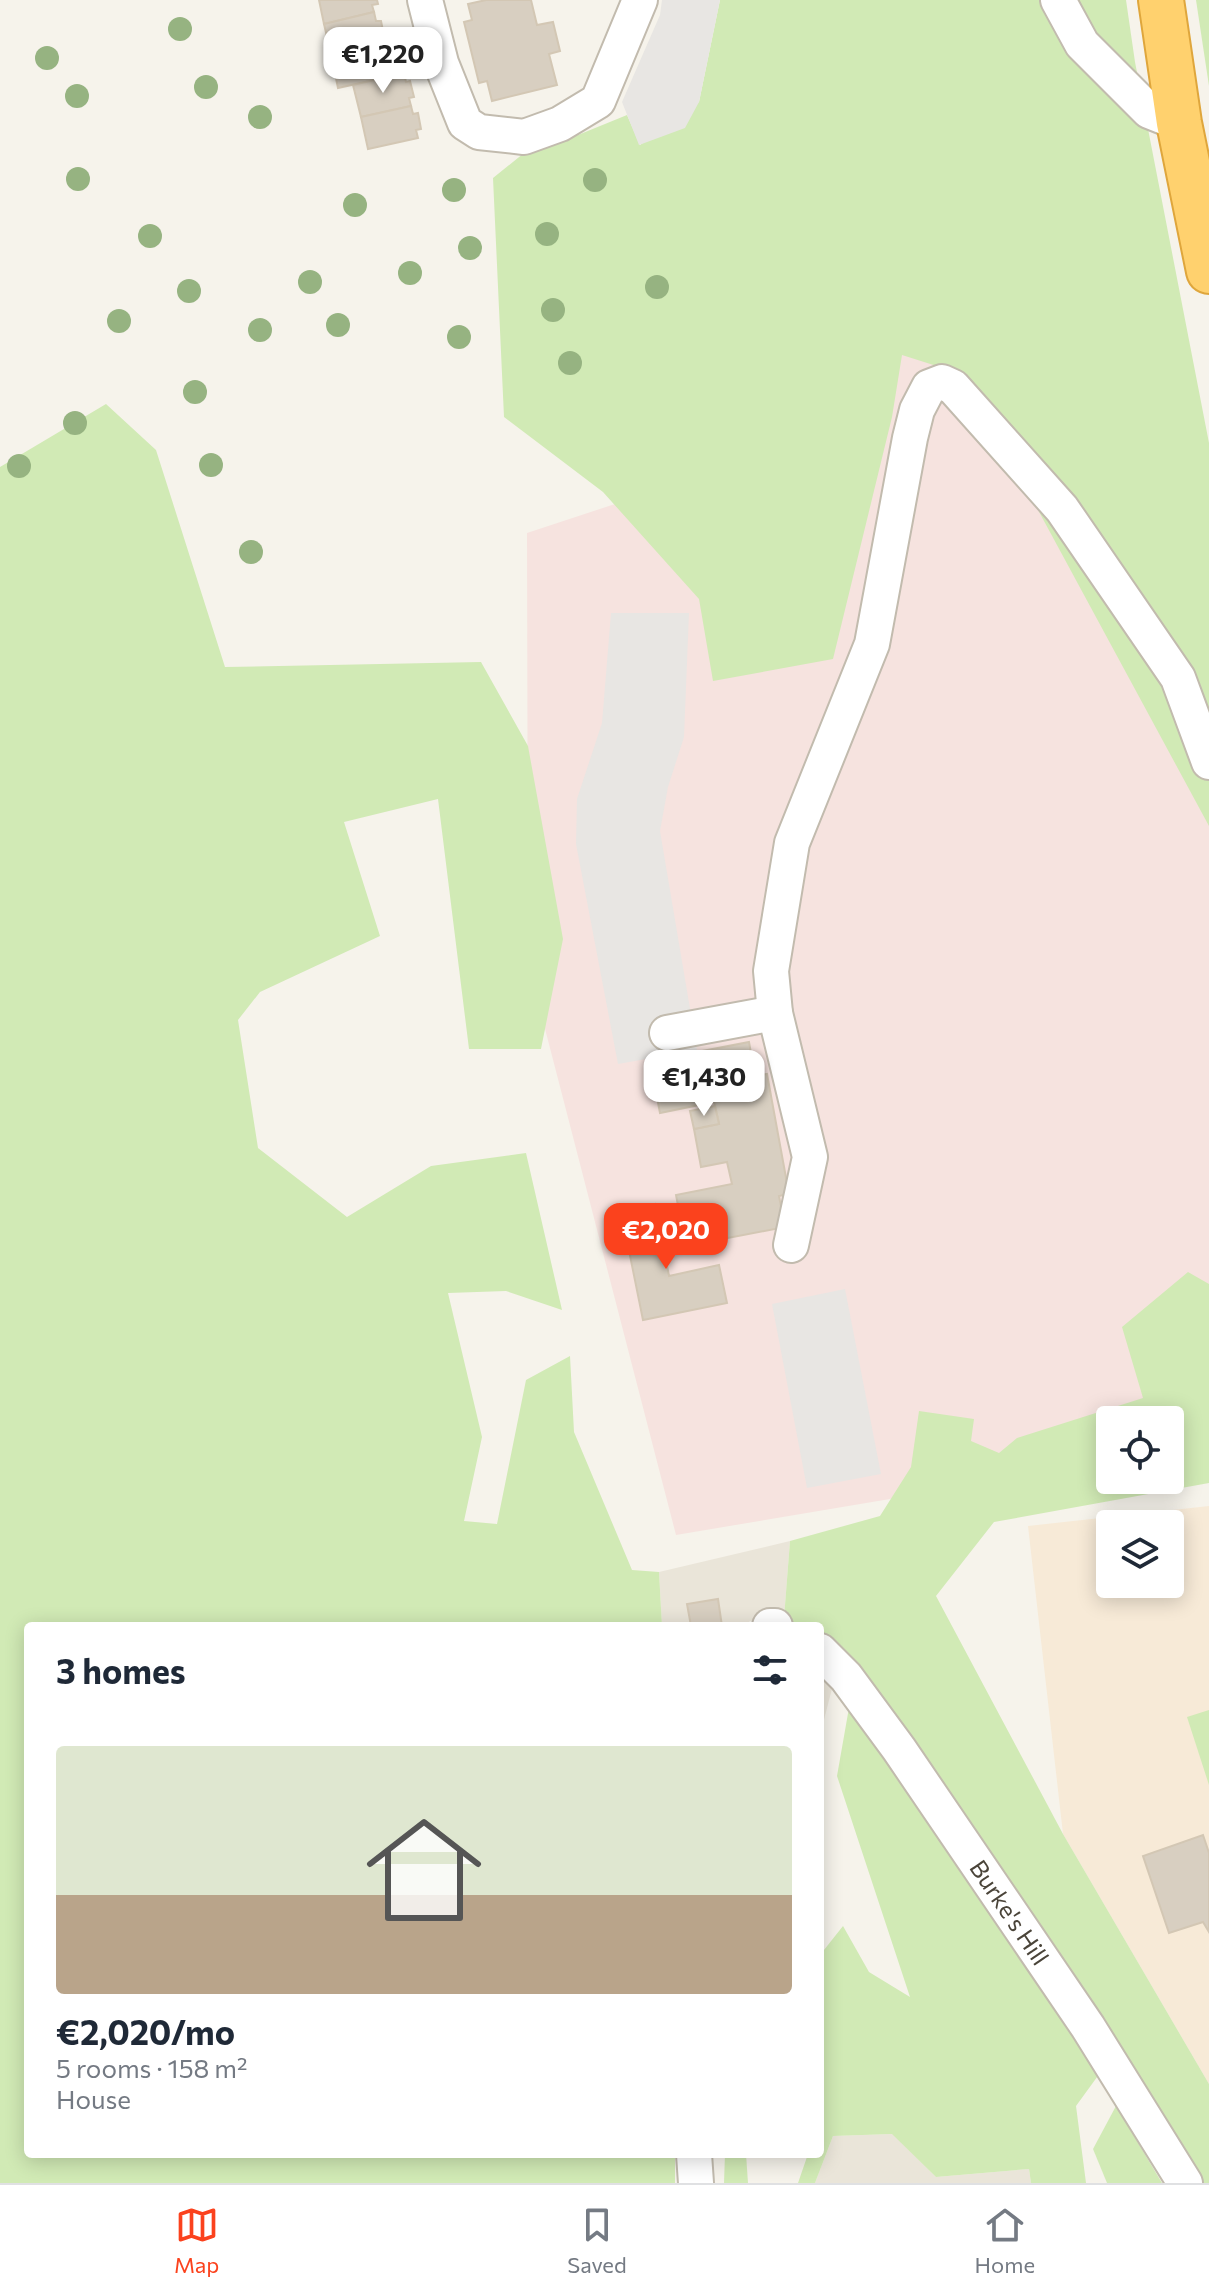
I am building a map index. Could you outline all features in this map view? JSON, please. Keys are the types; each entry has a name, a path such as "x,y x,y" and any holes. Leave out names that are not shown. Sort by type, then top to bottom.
{"highway":[{"path":"1161,0 1179,123 1209,271"}],"street":[{"path":"425,0 441,63 465,123 479,132 524,137 560,124 598,101 640,0"},
{"path":"1058,0 1082,44 1149,111 1179,123"},
{"path":"791,1245 810,1157 775,1013 771,971 792,843 872,644 910,438 922,397 936,383 949,383 953,387 1062,509 1178,678 1209,762"},
{"path":"667,1033 775,1013"},
{"name":"Burke's Hill","path":"824,1655 846,1677 899,1749 1088,2027 1185,2183"},
{"path":"694,2158 696,2183"}],"shaded area":[{"path":"662,0 720,0 699,102 685,128 639,145 622,102 660,15"},
{"path":"961,291 1209,648 1209,1445 1184,1429 1184,1406 1096,1406 1096,1464 676,1535 528,963 527,533 791,446"},
{"path":"611,613 689,613 684,737 668,787 660,831 697,1050 618,1064 576,844 577,799 602,723"},
{"path":"845,1289 881,1474 807,1488 772,1304"},
{"path":"1209,1506 1209,2084 1063,1834 1028,1526 1096,1518 1096,1598 1184,1598 1184,1510 1173,1510"},
{"path":"790,1541 784,1618 749,1622 662,1622 659,1572"},
{"path":"824,1675 833,1685 824,1720"},
{"path":"893,2134 936,2177 1029,2169 1031,2183 815,2183 833,2136"}],"green space":[{"path":"720,0 1126,0 1135,62 1209,443 1209,826 965,375 902,355 892,417 833,659 713,681 699,599 603,492 504,417 493,178 529,149 578,135 627,115 640,145 699,102"},
{"path":"1196,0 1209,0 1209,86"},
{"path":"106,404 156,450 225,667 481,662 528,746 563,939 541,1049 469,1049 438,799 344,822 380,936 260,992 238,1020 258,1148 347,1217 431,1166 526,1153 562,1310 506,1291 448,1293 482,1437 464,1521 497,1524 526,1380 570,1356 574,1432 632,1570 659,1572 662,1622 24,1622 24,2158 675,2158 675,2183 0,2183 0,467"},
{"path":"1188,1272 1209,1284 1209,1483 1184,1488 1184,1406 1118,1406 1143,1398 1122,1327"},
{"path":"919,1411 974,1419 971,1441 999,1453 1017,1438 1096,1413 1096,1494 1148,1494 994,1522 936,1596 1063,1834 1209,2084 1209,2183 1202,2183 859,1668 824,1645 824,1622 790,1622 784,1618 790,1541 880,1516 911,1467"},
{"path":"850,1702 1100,2073 1076,2106 1086,2183 1031,2183 1029,2169 936,2177 892,2134 833,2136 815,2183 798,2183 807,2158 824,2158 824,1950 843,1926 869,1972 910,1997 837,1776"},
{"path":"1209,1710 1209,1785 1187,1717"},
{"path":"1116,2106 1162,2183 1107,2183 1093,2149"},
{"path":"725,2158 746,2158 748,2183 724,2183"}],"building":[{"path":"319,0 377,0 378,4 372,5 374,12 324,24"},
{"path":"486,0 531,0 537,25 553,22 560,51 549,54 557,85 492,101 487,81 479,83 464,22 472,20 468,4"},
{"path":"374,12 376,21 381,21 384,36 379,37 381,43 331,54 324,24"},
{"path":"381,43 383,54 388,53 391,69 387,70 388,77 338,88 331,54"},
{"path":"404,73 406,82 410,81 414,97 409,98 411,106 361,117 353,85"},
{"path":"411,106 413,114 418,113 421,129 416,130 418,138 368,149 361,117"},
{"path":"749,1042 755,1076 767,1074 789,1194 779,1196 785,1227 686,1246 676,1195 732,1184 727,1162 701,1167 694,1129 719,1124 714,1102 660,1113 650,1061"},
{"path":"715,1106 719,1124 694,1129 690,1111"},
{"path":"655,1204 669,1276 719,1265 727,1303 643,1320 621,1211"},
{"path":"718,1599 721,1622 690,1622 687,1604"},
{"path":"1203,1835 1209,1853 1209,1932 1203,1922 1169,1933 1143,1856"}]}
